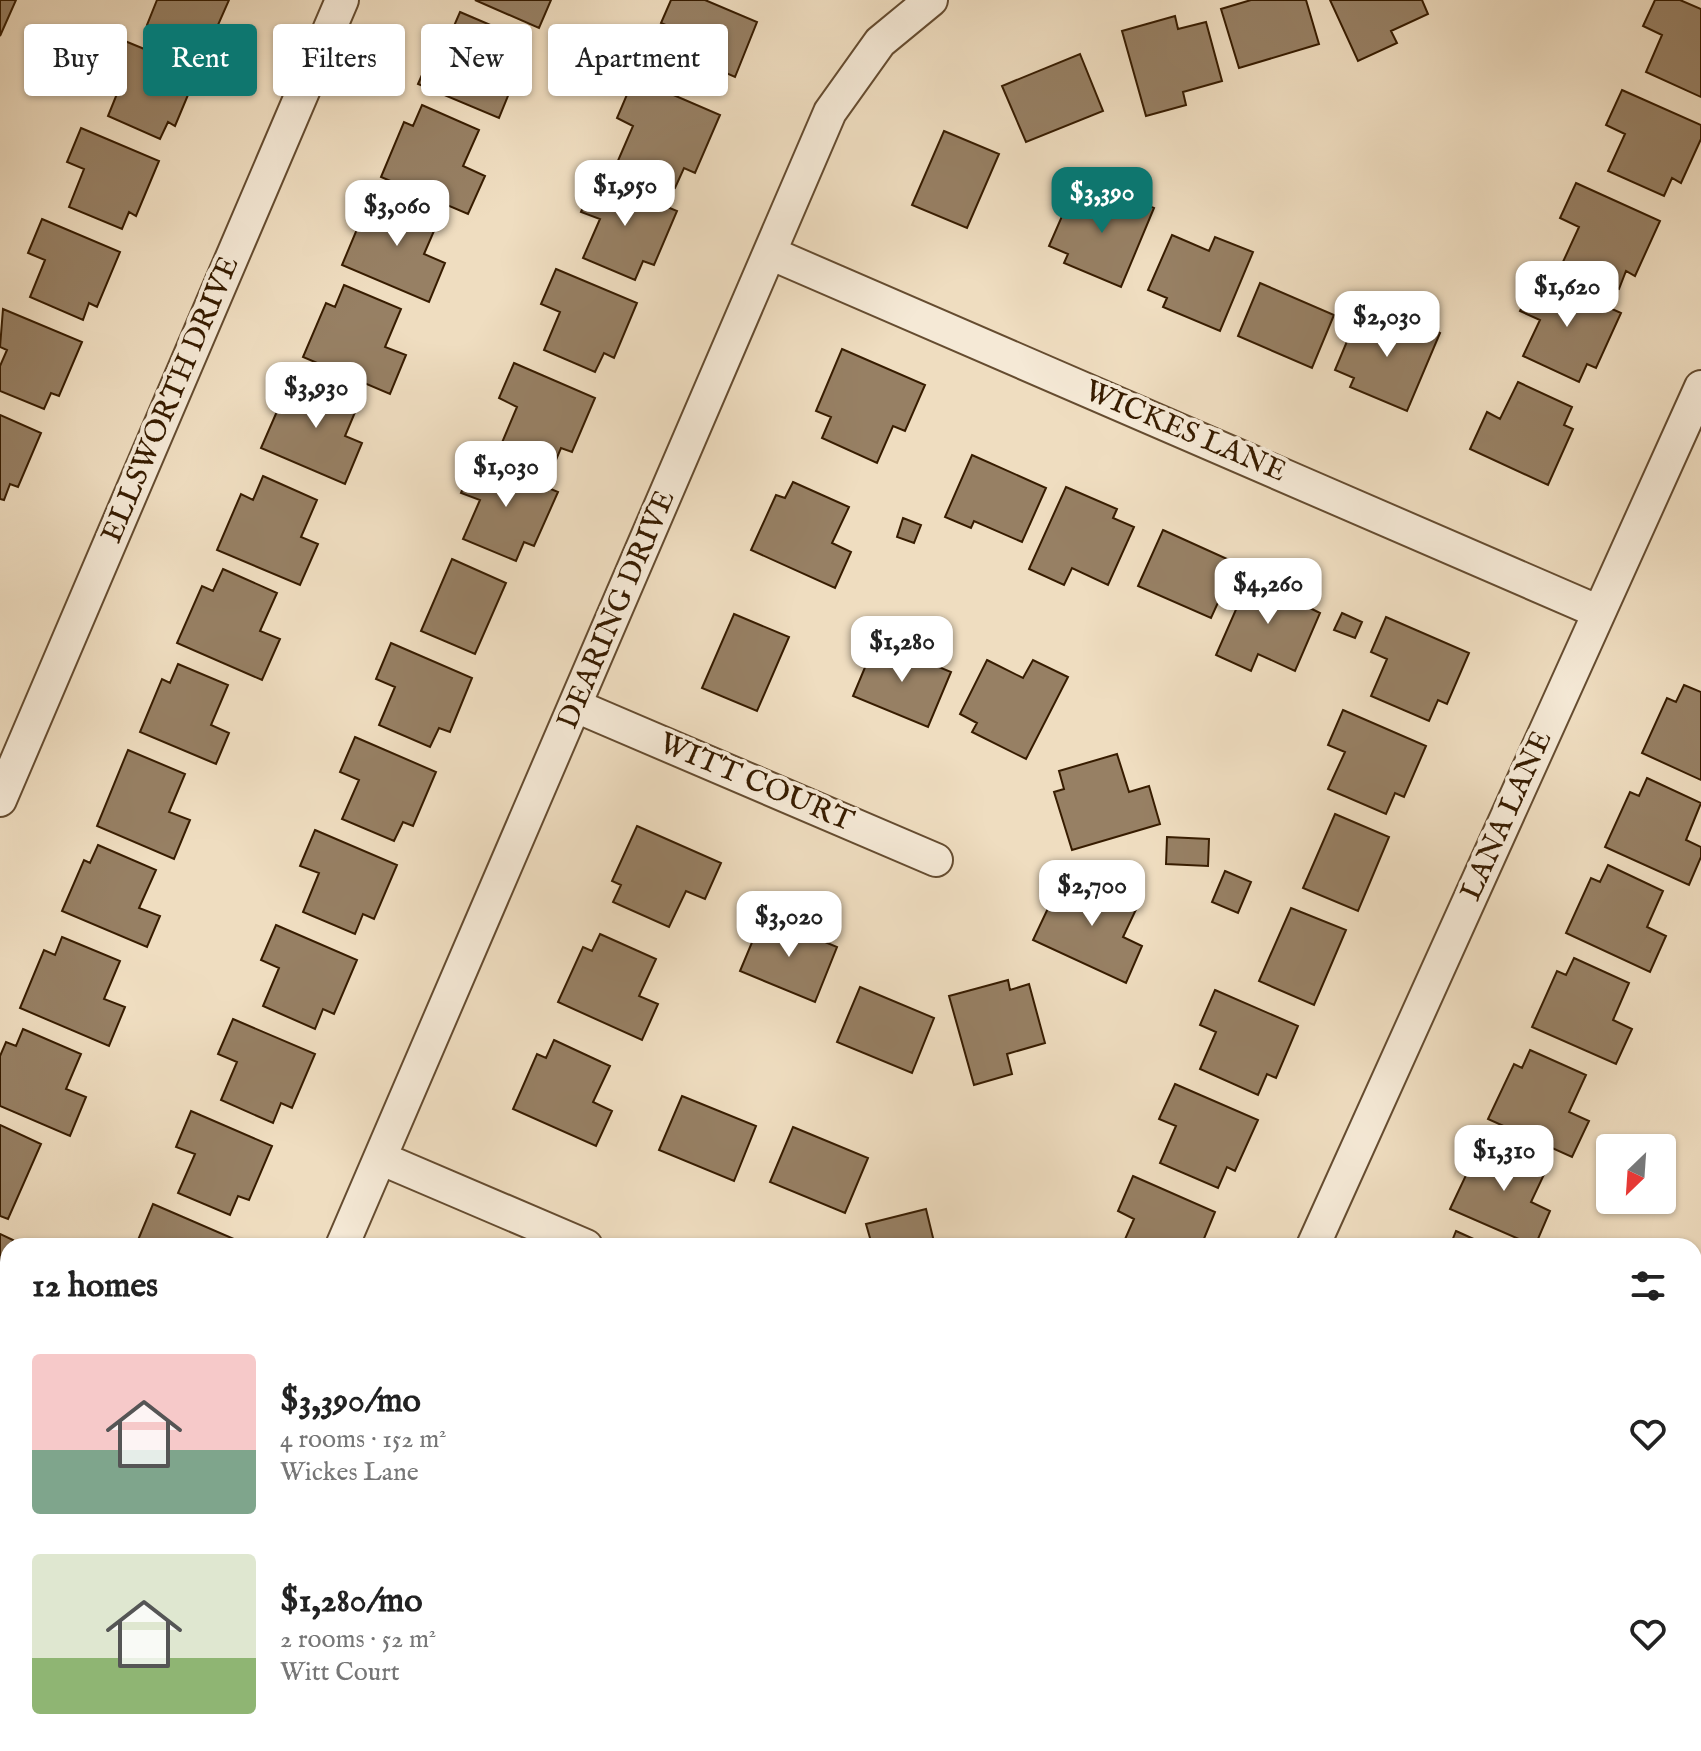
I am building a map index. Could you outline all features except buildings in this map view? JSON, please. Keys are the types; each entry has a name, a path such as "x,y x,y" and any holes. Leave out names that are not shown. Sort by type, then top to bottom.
{"street":[{"name":"ELLSWORTH DRIVE","path":"0,800 342,0"},
{"name":"DEARING DRIVE","path":"345,1238 830,112 852,76 880,42 931,0"},
{"name":"WICKES LANE","path":"770,253 1599,612"},
{"name":"LANA LANE","path":"1317,1238 1701,387"},
{"name":"WITT COURT","path":"576,706 936,860"},
{"path":"380,1158 567,1238"}]}
